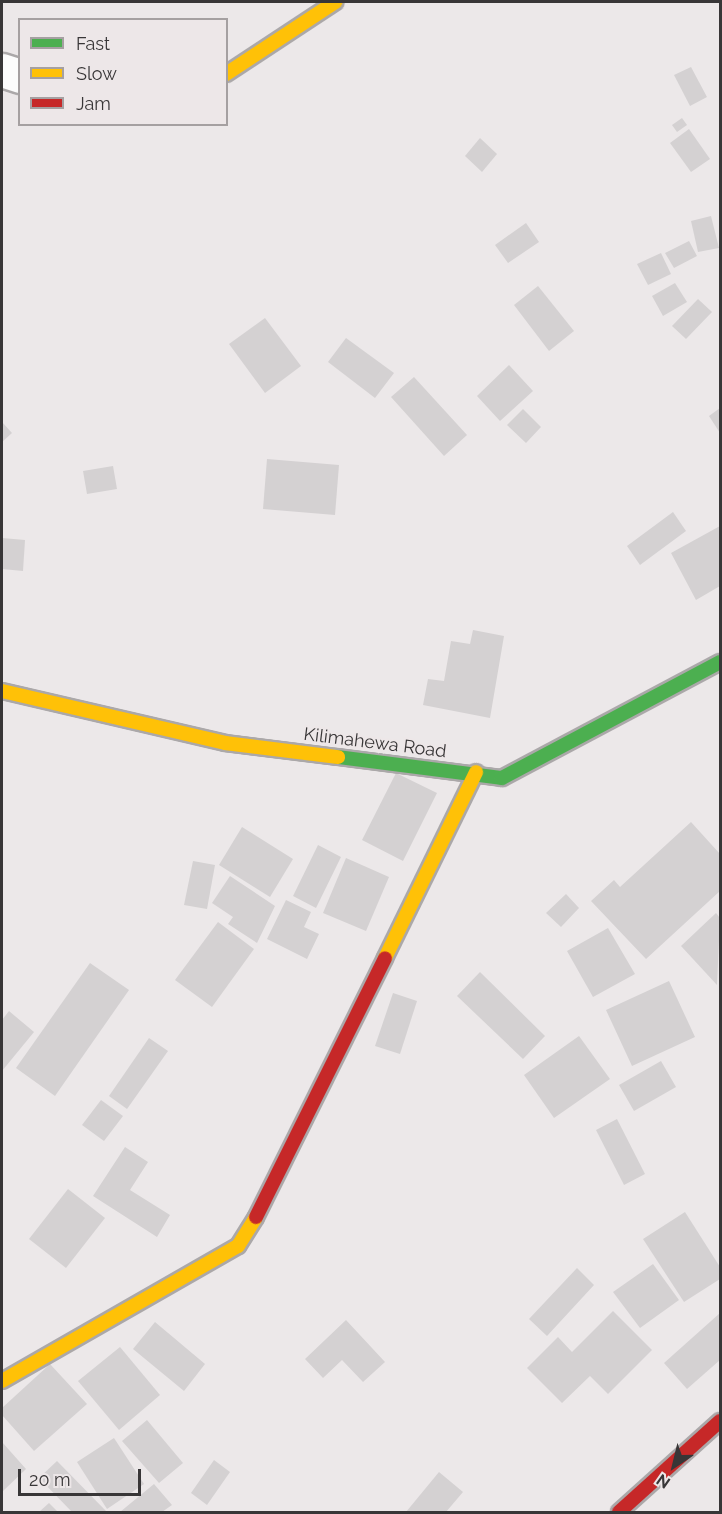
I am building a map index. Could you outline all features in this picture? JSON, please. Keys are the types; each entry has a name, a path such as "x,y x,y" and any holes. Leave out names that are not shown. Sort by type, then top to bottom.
{"street":[{"path":"228,73 335,2"},
{"path":"2,70 18,75"},
{"name":"Kilimahewa Road","path":"2,691 225,743 476,772 502,778 720,662"},
{"path":"2,1381 238,1246 266,1200 476,772"},
{"path":"620,1512 720,1421"}],"building":[{"path":"691,67 707,97 690,106 674,75"},
{"path":"682,118 687,125 677,132 672,125"},
{"path":"689,129 710,159 691,172 670,143"},
{"path":"480,138 497,154 482,172 465,156"},
{"path":"711,216 719,248 698,252 691,221"},
{"path":"526,223 539,242 508,263 495,245"},
{"path":"689,241 697,256 674,268 665,253"},
{"path":"661,253 671,274 648,285 637,264"},
{"path":"675,283 687,302 663,316 652,296"},
{"path":"538,286 574,331 549,351 514,305"},
{"path":"698,299 712,312 686,339 672,326"},
{"path":"265,318 301,366 265,393 229,344"},
{"path":"346,338 394,373 375,398 328,362"},
{"path":"509,365 533,391 500,421 477,396"},
{"path":"414,377 467,435 444,456 391,397"},
{"path":"720,408 720,433 709,416"},
{"path":"523,409 541,427 526,443 507,425"},
{"path":"2,422 12,433 2,442"},
{"path":"267,459 339,465 335,515 263,509"},
{"path":"113,466 117,489 87,494 83,471"},
{"path":"673,512 686,531 640,565 627,546"},
{"path":"720,526 720,586 696,600 671,553"},
{"path":"2,538 25,540 23,571 2,569"},
{"path":"473,630 504,636 490,718 423,705 428,679 444,681 451,641 470,644"},
{"path":"396,773 437,793 403,861 362,840"},
{"path":"691,822 720,854 720,891 646,959 591,901 614,880 620,887"},
{"path":"242,827 293,859 270,897 219,865"},
{"path":"318,845 341,857 316,908 293,896"},
{"path":"346,858 389,877 366,931 323,913"},
{"path":"193,861 215,865 207,909 184,905"},
{"path":"230,876 275,906 257,943 228,924 233,917 212,903"},
{"path":"566,894 579,908 561,927 546,913"},
{"path":"286,900 311,912 304,927 319,934 307,959 267,939"},
{"path":"716,913 720,918 717,985 681,946"},
{"path":"218,922 254,949 212,1007 175,980"},
{"path":"608,928 635,974 593,997 567,951"},
{"path":"90,963 129,990 55,1096 16,1068"},
{"path":"480,972 545,1036 523,1059 457,996"},
{"path":"669,981 695,1037 632,1066 606,1010"},
{"path":"393,993 417,1001 400,1054 375,1046"},
{"path":"9,1011 34,1032 2,1071 2,1020"},
{"path":"579,1036 610,1079 554,1118 524,1075"},
{"path":"149,1038 168,1051 127,1109 109,1096"},
{"path":"661,1061 676,1087 634,1111 619,1085"},
{"path":"101,1100 123,1116 104,1141 82,1125"},
{"path":"617,1119 645,1174 624,1185 596,1130"},
{"path":"125,1147 148,1162 130,1190 170,1215 157,1237 93,1196"},
{"path":"68,1189 105,1218 66,1268 29,1239"},
{"path":"685,1212 720,1267 720,1279 684,1302 643,1239"},
{"path":"653,1264 679,1300 640,1328 613,1292"},
{"path":"577,1268 594,1285 547,1336 529,1319"},
{"path":"613,1311 652,1350 608,1394 590,1376 562,1403 527,1368 558,1337 572,1352"},
{"path":"720,1313 720,1360 687,1389 664,1363"},
{"path":"346,1320 385,1362 363,1382 342,1360 323,1378 305,1359"},
{"path":"155,1322 205,1364 184,1391 133,1349"},
{"path":"120,1347 160,1395 119,1430 78,1381"},
{"path":"50,1364 87,1404 34,1451 2,1415 2,1408"},
{"path":"147,1420 183,1463 159,1483 122,1441"},
{"path":"114,1438 144,1484 107,1509 77,1462"},
{"path":"2,1442 26,1469 2,1492"},
{"path":"214,1460 230,1472 207,1505 191,1493"},
{"path":"57,1461 107,1512 72,1512 39,1478"},
{"path":"439,1472 463,1492 446,1512 406,1512"},
{"path":"154,1484 172,1505 162,1512 120,1512"},
{"path":"49,1503 58,1512 39,1512"}],"traffic: fast":[{"path":"338,757 502,778 720,662"}],"traffic: slow":[{"path":"228,73 335,2"},
{"path":"2,691 225,743 338,757"},
{"path":"385,958 476,772"},
{"path":"2,1381 238,1246 256,1217"}],"traffic: jam":[{"path":"256,1217 385,958"},
{"path":"619,1512 720,1421"}]}
